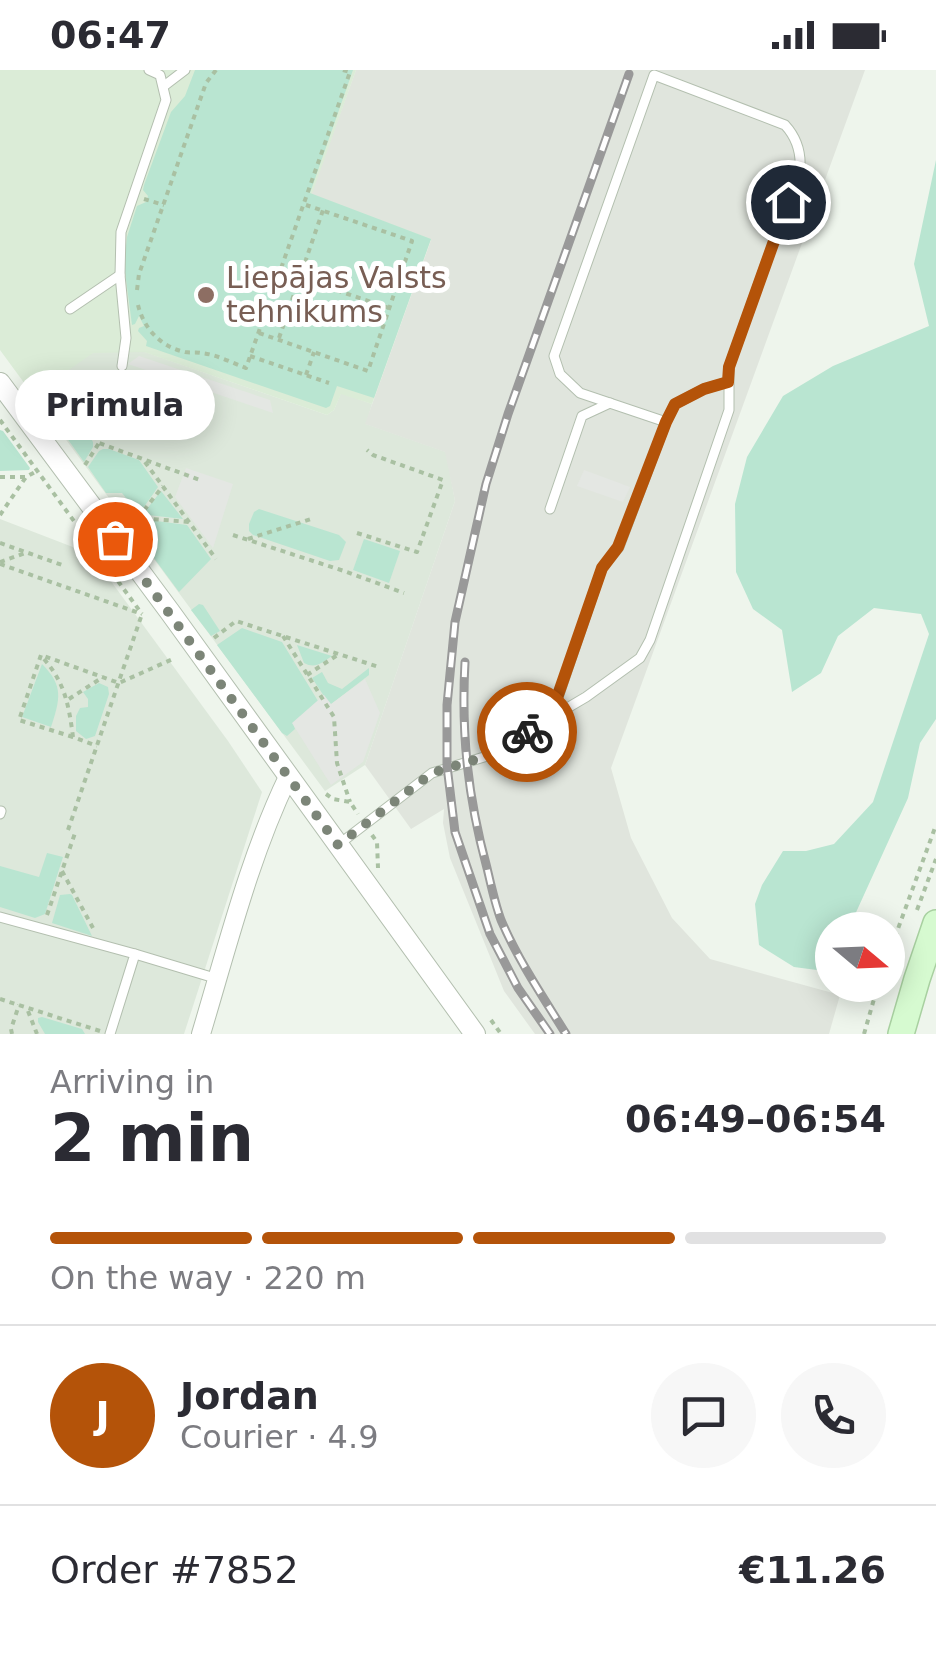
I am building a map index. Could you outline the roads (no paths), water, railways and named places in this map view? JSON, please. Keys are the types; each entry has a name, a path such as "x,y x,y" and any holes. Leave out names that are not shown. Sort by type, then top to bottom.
{"main road":[{"path":"902,1034 936,923"}],"street":[{"path":"0,384 338,845 482,1027"},
{"path":"201,1034 248,880 288,778"}],"lane":[{"path":"122,366 126,338 120,276 121,232 166,100 160,75 148,70"},
{"path":"164,86 185,70"},
{"path":"338,845 432,773 484,757 586,698 640,658 650,640 729,410 729,367 800,168 792,133 785,125 654,75 554,356 560,374 580,392 666,422"},
{"path":"70,309 120,276"},
{"path":"550,718 602,568 618,547 675,404 728,382"},
{"path":"550,510 582,416 610,403"},
{"path":"0,918 218,979"},
{"path":"110,1034 135,954"}],"railway":[{"path":"550,1034 518,988 490,934 455,832 447,766 447,705 455,622 486,484 629,74"},
{"path":"465,662 467,766 495,901 515,949 566,1034"}],"place":[{"name":"Liepājas Valsts tehnikums","path":"206,295"},
{"name":"Primula","path":"115,539"}]}
